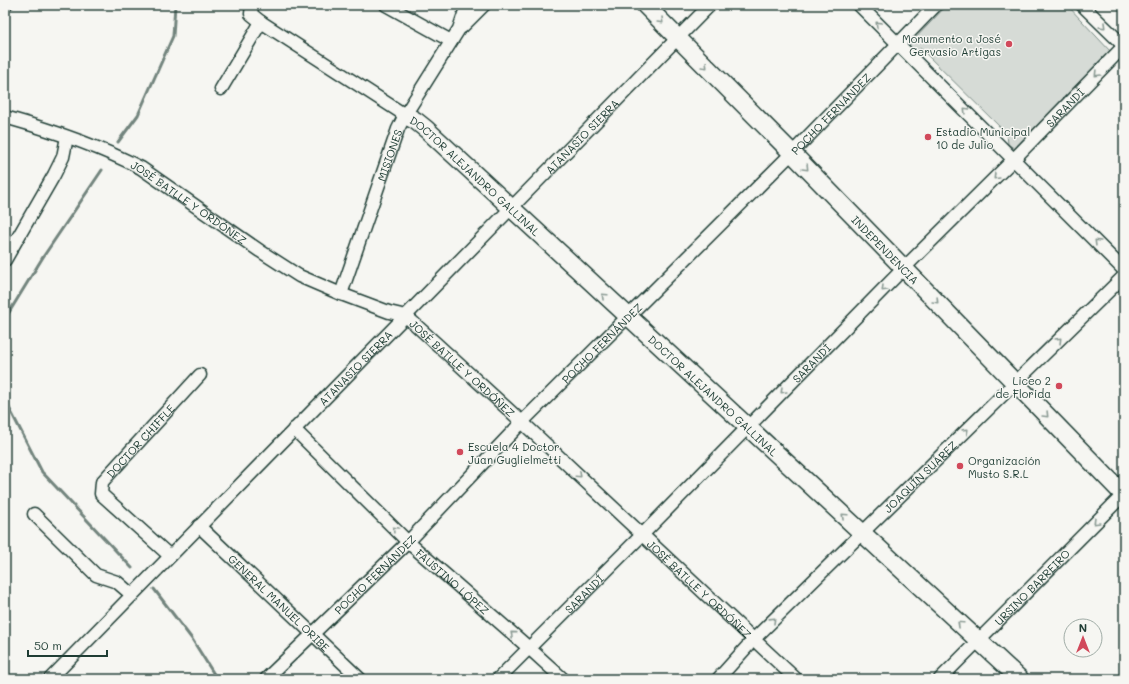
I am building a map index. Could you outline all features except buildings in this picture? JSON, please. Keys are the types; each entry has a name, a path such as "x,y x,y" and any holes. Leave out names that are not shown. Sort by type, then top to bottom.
{"street":[{"path":"252,5 251,14 261,22 405,115"},
{"path":"386,5 451,41"},
{"name":"MISIONES","path":"341,294 394,140 405,115 459,29 467,5"},
{"path":"459,29 484,5"},
{"name":"INDEPENDENCIA","path":"645,5 792,153 1124,495"},
{"name":"ATANASIO SIERRA","path":"50,679 710,5"},
{"path":"859,5 1124,270"},
{"name":"POCHO FERNÁNDEZ","path":"266,679 408,542 522,422 792,153 936,5"},
{"path":"1082,5 1124,46"},
{"path":"221,89 261,22"},
{"name":"SARANDÍ","path":"498,679 642,535 904,268 1014,159 1124,46"},
{"name":"DOCTOR ALEJANDRO GALLINAL","path":"405,115 426,129 628,318 1020,679"},
{"name":"JOSÉ BATLLE Y ORDÓÑEZ","path":"5,117 105,151 141,168 282,266 315,284 389,312 406,316 522,422 796,679"},
{"path":"5,260 54,175 63,157 67,137"},
{"name":"JOAQUÍN SUÁREZ","path":"718,679 754,639 1016,384 1124,276"},
{"name":"DOCTOR CHIFFLE","path":"170,556 101,494 102,482 200,376"},
{"name":"FAUSTINO LÓPEZ","path":"294,429 408,542 563,679"},
{"name":"URSINO BARREIRO","path":"940,679 1124,495"},
{"path":"34,514 96,575 117,582 132,595"},
{"name":"GENERAL MANUEL ORIBE","path":"199,526 360,679"}],"shaded area":[{"path":"947,5 1067,5 1111,52 1015,149 1008,144 1007,134 920,48 918,54 909,45"}],"waterway":[{"path":"118,142 138,115 173,36 175,5"},
{"path":"5,319 43,257 102,170"},
{"path":"5,400 42,472 132,568"},
{"path":"154,589 192,639 217,679"}],"railway":[{"path":"5,12 14,5"}],"place":[{"name":"Monumento a José Gervasio Artigas","path":"1009,44"},
{"name":"Estadio Municipal 10 de Julio","path":"928,137"},
{"name":"Liceo 2 de Florida","path":"1059,386"},
{"name":"Escuela 4 Doctor Juan Guglielmetti","path":"460,452"},
{"name":"Organización Musto S.R.L","path":"960,466"}]}
